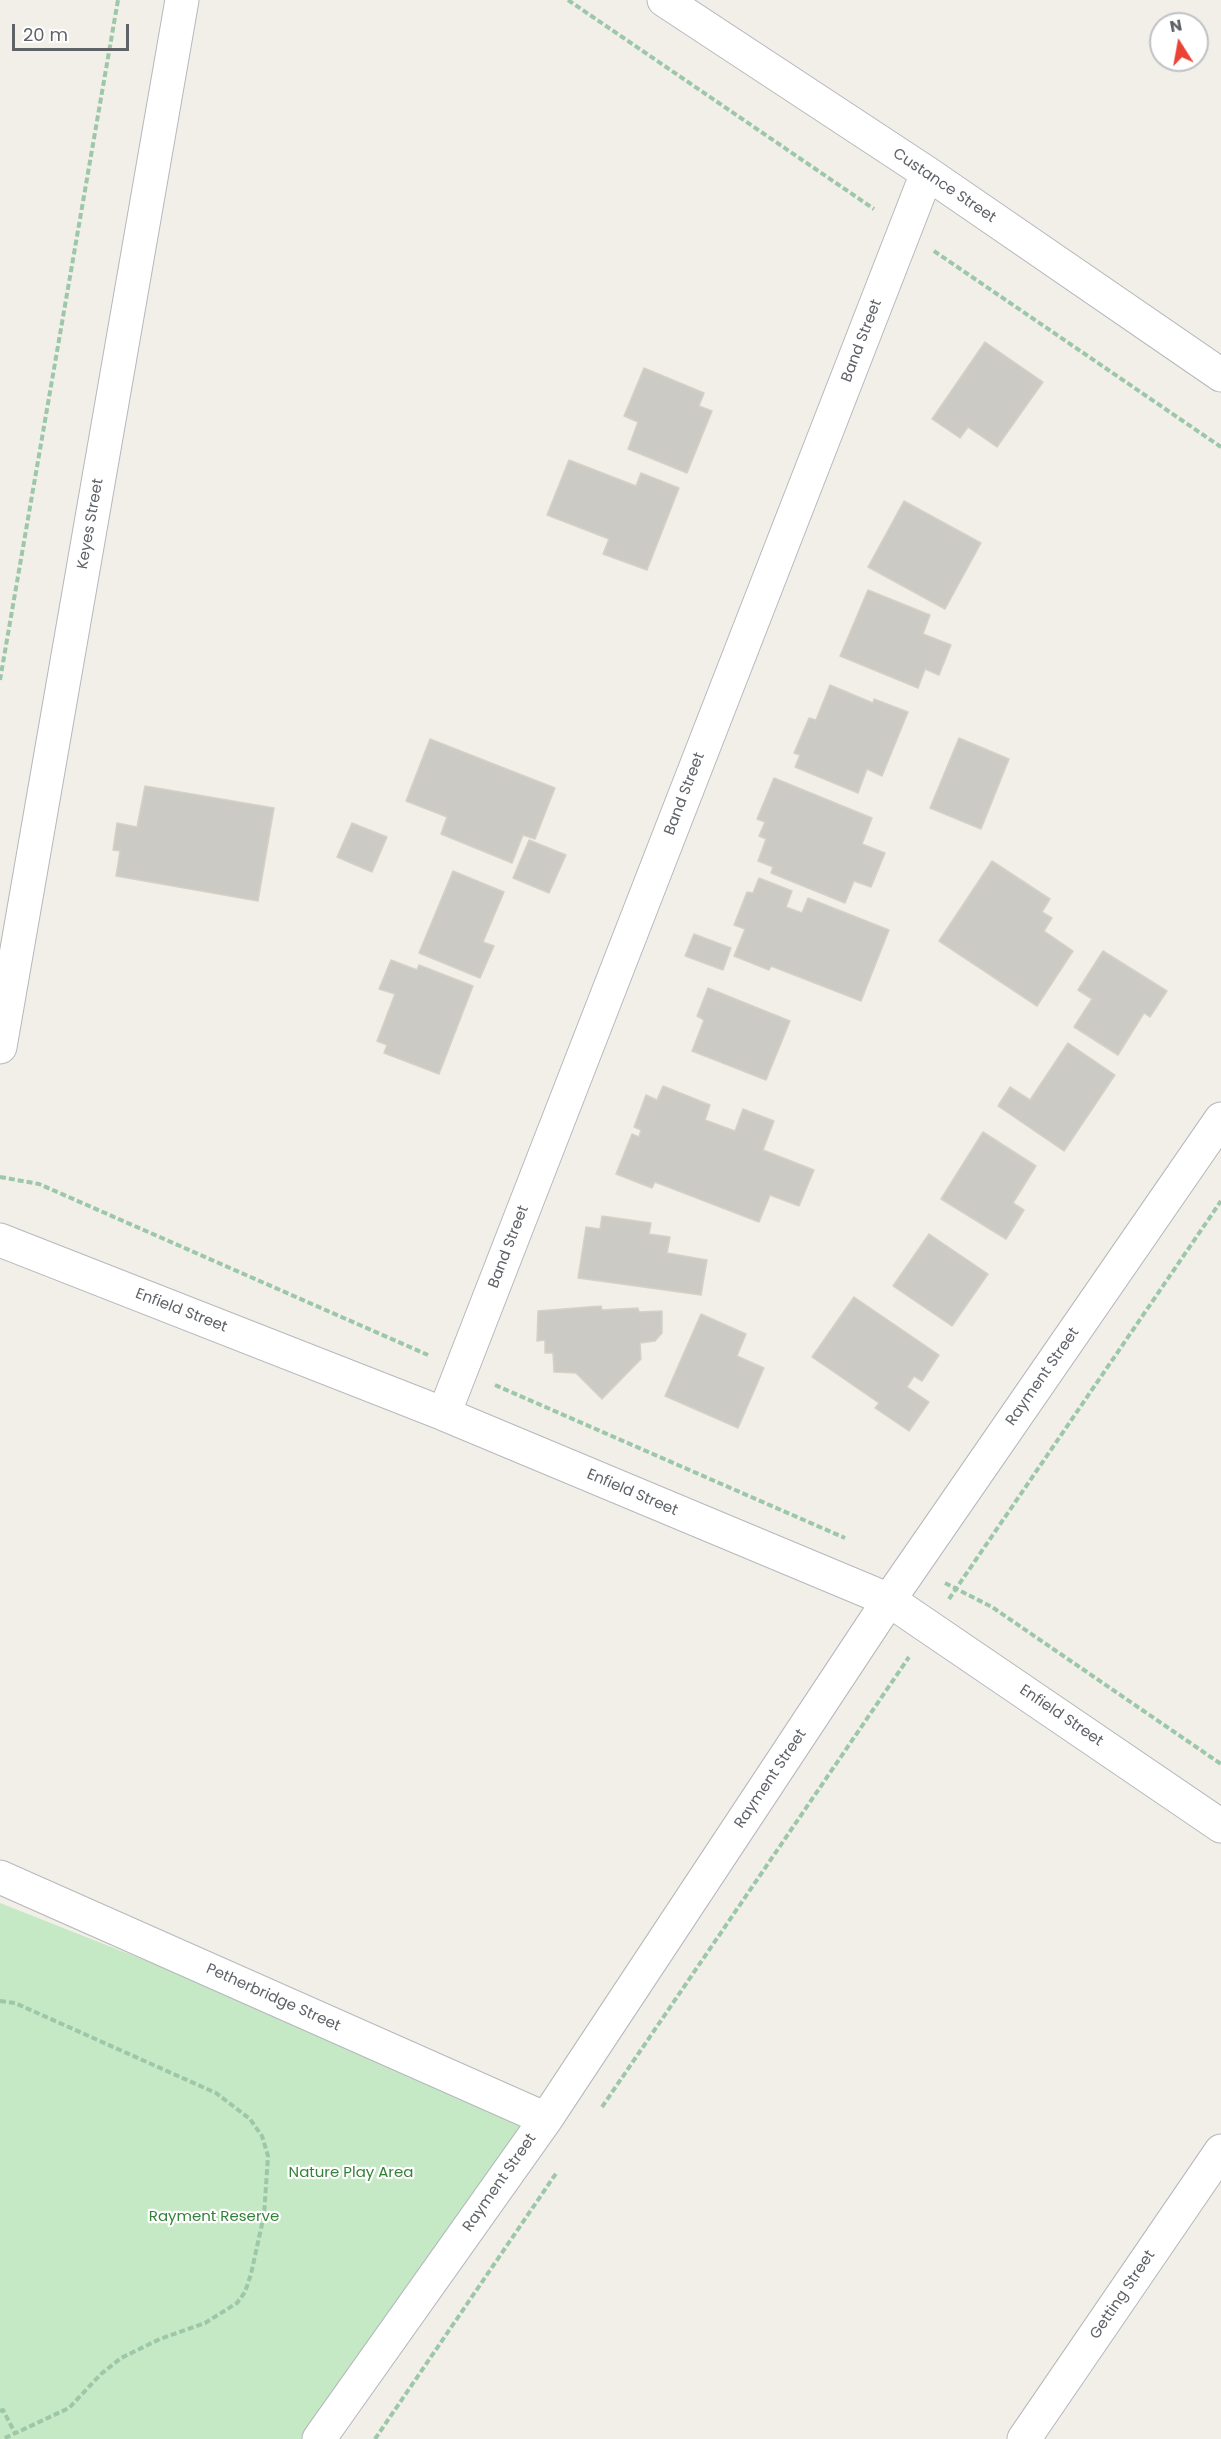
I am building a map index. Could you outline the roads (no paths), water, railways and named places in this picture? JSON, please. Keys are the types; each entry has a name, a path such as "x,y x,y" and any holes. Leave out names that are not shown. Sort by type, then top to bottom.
{"street":[{"name":"Keyes Street","path":"0,1047 182,0"},
{"name":"Custance Street","path":"664,0 927,173 1221,375"},
{"name":"Band Street","path":"444,1414 927,173"},
{"name":"Rayment Street","path":"320,2439 546,2119 889,1600 1221,1119"},
{"name":"Enfield Street","path":"0,1240 444,1414 889,1600 1221,1826"},
{"name":"Petherbridge Street","path":"0,1877 546,2119"},
{"name":"Getting Street","path":"1024,2439 1221,2151"}],"park label":[{"name":"Nature Play Area","path":"351,2173"},
{"name":"Rayment Reserve","path":"214,2217"}]}
